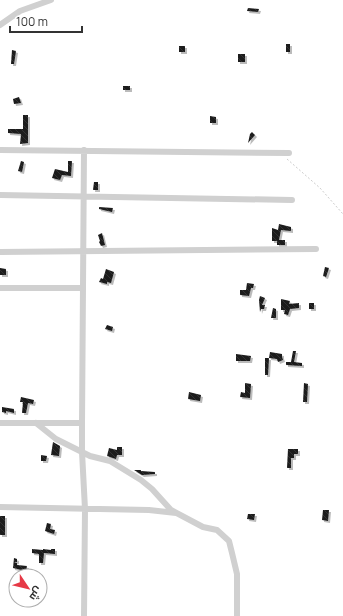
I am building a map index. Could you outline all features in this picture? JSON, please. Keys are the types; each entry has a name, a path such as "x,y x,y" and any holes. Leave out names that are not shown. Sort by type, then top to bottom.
{"street":[{"path":"0,25 20,11 51,0"},
{"path":"0,150 289,153"},
{"path":"84,150 82,423 85,509 84,616"},
{"path":"0,195 292,200"},
{"path":"0,252 316,250"},
{"path":"0,288 83,288"},
{"path":"0,423 82,423"},
{"path":"36,423 56,439 90,456 110,461 141,480 171,510 202,527 217,530 229,541 237,574 237,616"},
{"path":"0,507 149,510 179,514"}],"path":[{"path":"280,153 320,188 343,214"}],"building":[{"path":"248,8 259,9 258,12 247,11"},
{"path":"286,44 290,44 290,52 286,52"},
{"path":"179,46 185,46 185,52 179,52"},
{"path":"12,50 16,51 14,64 11,64"},
{"path":"238,54 245,54 245,62 238,62"},
{"path":"123,86 130,86 130,90 123,90"},
{"path":"19,97 21,103 14,104 13,99"},
{"path":"23,115 28,115 28,143 20,144 21,134 8,133 8,129 23,129"},
{"path":"210,116 216,117 216,123 210,123"},
{"path":"252,132 255,135 248,143 250,134"},
{"path":"21,161 24,162 22,172 18,171"},
{"path":"68,161 72,161 71,176 62,175 60,180 52,178 55,169 68,172"},
{"path":"94,182 98,182 98,190 93,190"},
{"path":"99,207 113,208 112,212 99,209"},
{"path":"279,224 291,227 291,231 281,230 279,240 285,240 285,245 277,245 277,241 272,241 272,228 278,230"},
{"path":"102,233 105,245 101,246 98,235"},
{"path":"325,267 329,268 326,277 323,276"},
{"path":"0,268 6,269 6,275 0,275"},
{"path":"106,269 114,272 111,283 107,282 107,284 99,282 101,278 103,279"},
{"path":"247,283 254,284 253,288 251,288 249,296 240,295 240,290 246,290"},
{"path":"260,296 265,298 262,305 265,305 264,309 261,309 260,312 259,300"},
{"path":"281,299 290,301 289,304 299,303 299,308 290,309 288,315 284,314 285,310 281,310"},
{"path":"309,303 314,303 314,309 309,309"},
{"path":"273,308 276,309 276,318 271,318"},
{"path":"107,325 113,327 112,331 105,329"},
{"path":"293,351 296,351 294,362 302,363 302,366 286,365 286,362 291,362"},
{"path":"270,352 282,354 283,360 278,362 277,359 269,358"},
{"path":"236,354 251,356 250,361 236,361"},
{"path":"265,358 269,358 268,375 265,375"},
{"path":"245,383 251,384 250,398 240,397 241,392 245,393"},
{"path":"304,383 308,384 307,402 303,402"},
{"path":"189,392 201,395 200,401 188,399"},
{"path":"21,397 34,400 33,404 28,403 26,413 22,413 23,402 20,402"},
{"path":"2,407 14,409 14,413 6,411 6,413 2,412"},
{"path":"53,442 60,446 59,456 51,455"},
{"path":"117,447 122,447 122,455 117,455 116,459 107,456 109,448 117,450"},
{"path":"288,449 298,449 298,454 294,454 294,458 291,458 291,468 287,468"},
{"path":"41,455 47,456 46,461 41,461"},
{"path":"134,470 155,472 155,474 142,475"},
{"path":"323,510 329,510 328,521 322,520"},
{"path":"248,514 255,514 254,520 247,519"},
{"path":"0,516 5,516 5,535 0,535"},
{"path":"47,523 51,524 50,529 55,530 54,534 45,531"},
{"path":"32,549 55,549 55,554 44,553 43,563 39,563 39,554 32,553"},
{"path":"14,558 17,559 17,562 14,562 17,563 17,565 27,566 27,568 13,568"}]}
